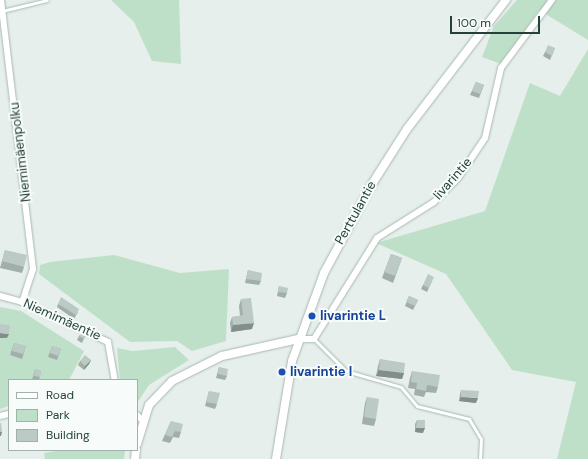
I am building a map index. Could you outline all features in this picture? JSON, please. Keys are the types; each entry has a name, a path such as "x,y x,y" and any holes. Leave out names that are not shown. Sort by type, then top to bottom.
{"street":[{"name":"Niemimäenpolku","path":"1,0 33,263 22,302"},
{"name":"Perttulantie","path":"276,459 284,396 298,339 324,273 372,184 436,87 506,0"},
{"name":"Iivarintie","path":"314,338 377,238 434,202 477,151 490,125 501,68 552,0"},
{"name":"Niemimäentie","path":"0,296 22,302 108,342 112,349 115,379"},
{"path":"138,435 140,418 156,395 185,374 234,352 298,339 314,338"}],"lane":[{"path":"2,11 47,0"},
{"path":"314,338 346,371 401,387 417,406 469,419 481,440 480,459"}],"green space":[{"path":"111,0 179,0 181,64 152,61 134,22"},
{"path":"517,0 588,0 588,40 539,10 501,64 482,57 494,26"},
{"path":"588,49 588,459 557,459 576,382 512,370 446,274 376,243 485,211 530,83 560,96"},
{"path":"114,255 180,273 229,269 226,341 192,351 177,341 130,342 39,274 40,265 50,262"},
{"path":"0,307 21,311 84,351 70,379 8,379 8,406 0,409"},
{"path":"175,347 189,360 149,385 138,402 138,379 120,379 117,348 133,351"},
{"path":"56,451 125,451 124,459 45,459 44,453"}],"building":[{"path":"548,45 555,48 552,56 545,52"},
{"path":"476,82 484,85 480,94 472,91"},
{"path":"5,250 27,255 24,267 2,261"},
{"path":"391,254 402,258 395,276 384,272"},
{"path":"248,270 262,273 261,281 246,279"},
{"path":"428,274 434,277 429,288 423,285"},
{"path":"279,286 288,288 287,293 278,292"},
{"path":"409,296 418,300 415,306 406,302"},
{"path":"61,297 79,309 76,315 58,304"},
{"path":"251,298 254,323 233,325 232,317 243,315 241,299"},
{"path":"0,324 10,325 9,334 0,333"},
{"path":"82,330 87,332 84,339 79,336"},
{"path":"14,343 26,346 23,354 12,351"},
{"path":"52,346 61,349 58,356 50,353"},
{"path":"85,355 91,360 85,366 80,361"},
{"path":"380,359 405,363 404,373 379,370"},
{"path":"219,367 228,369 227,376 218,374"},
{"path":"35,369 41,371 40,377 34,376"},
{"path":"412,371 440,375 438,387 427,385 426,391 416,389 417,383 411,382"},
{"path":"461,390 479,391 478,398 461,397"},
{"path":"209,391 220,393 217,404 206,402"},
{"path":"367,397 379,399 376,419 364,417"},
{"path":"417,420 425,420 425,428 416,428"},
{"path":"171,421 183,424 181,432 175,431 172,437 165,435"},
{"path":"1,423 2,432 0,432"}],"place":[{"name":"Iivarintie L","path":"312,316"},
{"name":"Iivarintie I","path":"282,372"}]}
